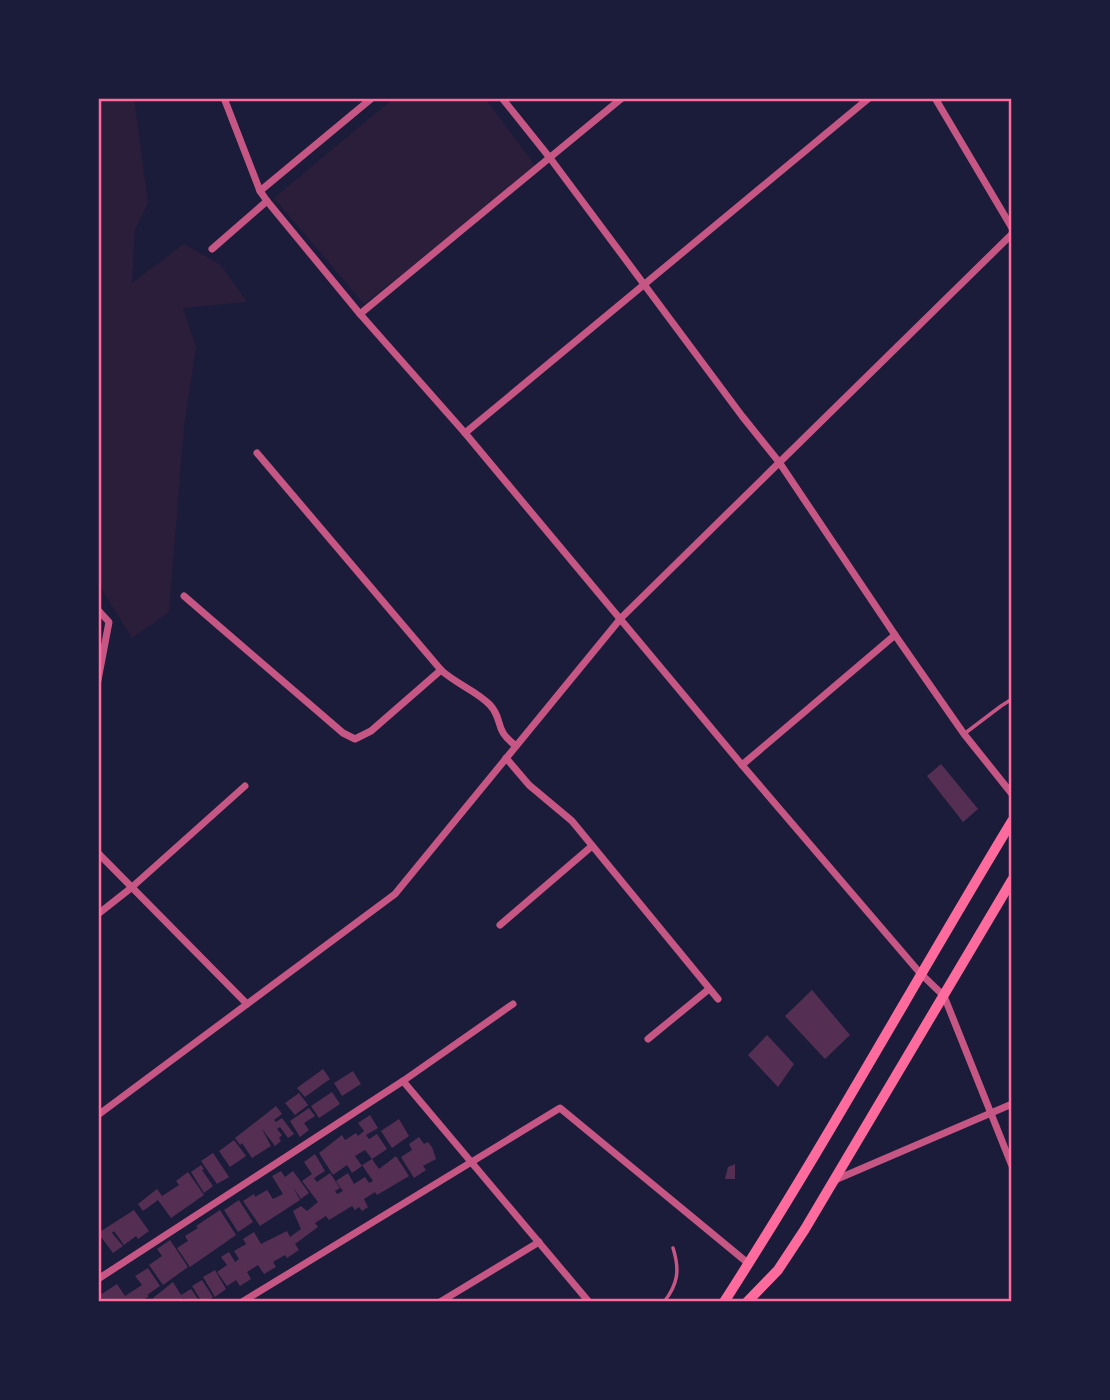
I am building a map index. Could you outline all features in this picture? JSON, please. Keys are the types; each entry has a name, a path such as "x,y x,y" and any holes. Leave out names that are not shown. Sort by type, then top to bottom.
{"main road":[{"path":"724,1302 1012,821"},
{"path":"747,1302 778,1270 835,1180 1012,880"}],"street":[{"path":"224,98 260,191 267,201 360,314 465,433 621,618 742,765 920,973 944,996 1012,1166"},
{"path":"260,191 372,98"},
{"path":"502,98 550,158 742,416 779,461 964,734 1012,794"},
{"path":"360,314 622,98"},
{"path":"465,433 869,98"},
{"path":"935,98 1012,228"},
{"path":"212,249 267,201"},
{"path":"98,1115 395,894 621,618 1012,234"},
{"path":"257,453 441,670 492,707 504,737 516,746"},
{"path":"184,596 343,733 355,739 371,731 441,670"},
{"path":"98,610 109,622 98,680"},
{"path":"742,765 895,635"},
{"path":"506,758 529,785 572,821 718,999"},
{"path":"98,914 245,786"},
{"path":"500,925 592,846"},
{"path":"98,853 247,1004"},
{"path":"648,1040 709,989"},
{"path":"98,1279 513,1004"},
{"path":"402,1080 589,1302"},
{"path":"835,1180 1012,1104"},
{"path":"246,1301 560,1108 748,1264"},
{"path":"440,1302 539,1242"}],"lane":[{"path":"964,734 1012,699"},
{"path":"664,1302 678,1276 673,1248"}],"shaded area":[{"path":"98,98 134,98 148,203 135,230 132,283 184,244 221,265 247,302 183,308 196,347 184,427 169,612 132,638 98,583"},
{"path":"394,98 485,98 537,168 364,304 274,198"}],"building":[{"path":"941,764 978,809 963,822 927,776"},
{"path":"812,990 850,1035 825,1059 785,1016"},
{"path":"767,1035 794,1064 778,1087 748,1055"},
{"path":"323,1069 330,1079 305,1097 297,1088"},
{"path":"353,1071 361,1084 342,1096 334,1083"},
{"path":"332,1092 340,1104 319,1118 311,1106"},
{"path":"299,1093 308,1105 295,1115 285,1103"},
{"path":"276,1106 282,1114 274,1120 276,1122 282,1118 294,1134 288,1138 280,1127 277,1129 282,1135 279,1138 281,1141 275,1146 262,1129 271,1146 252,1158 235,1138"},
{"path":"309,1108 315,1116 304,1123 309,1130 300,1137 290,1121"},
{"path":"370,1115 378,1128 366,1135 369,1139 377,1134 387,1149 372,1159 365,1150 355,1156 362,1166 352,1173 347,1165 333,1175 319,1153 342,1135 345,1140 356,1133 358,1136 364,1131 358,1123"},
{"path":"399,1119 409,1136 392,1148 381,1131"},
{"path":"419,1137 424,1144 428,1142 432,1147 436,1159 423,1166 426,1170 414,1178 401,1157 412,1150 409,1144"},
{"path":"234,1140 246,1156 230,1167 219,1151"},
{"path":"213,1153 229,1177 217,1184 201,1161"},
{"path":"315,1154 325,1171 314,1178 317,1182 330,1173 340,1188 335,1191 337,1194 343,1191 336,1181 348,1173 354,1184 365,1177 369,1183 373,1181 362,1165 372,1159 379,1169 396,1156 409,1176 377,1195 375,1192 364,1199 368,1207 362,1211 359,1207 355,1210 352,1206 329,1220 326,1216 315,1223 318,1227 295,1244 299,1250 287,1258 285,1255 273,1262 276,1267 264,1274 258,1265 247,1272 251,1279 240,1286 236,1280 227,1286 217,1272 227,1265 221,1257 229,1252 235,1262 239,1259 234,1251 246,1244 243,1239 254,1232 261,1244 287,1231 290,1237 301,1229 293,1211 301,1206 307,1211 318,1202 302,1181 312,1174 304,1162"},
{"path":"735,1164 735,1179 725,1179 728,1167"},
{"path":"201,1165 213,1186 204,1193 191,1172"},
{"path":"281,1171 285,1177 293,1171 309,1193 301,1199 293,1187 300,1200 260,1226 243,1201 267,1190 273,1199 283,1194 272,1176"},
{"path":"188,1172 204,1195 171,1218 158,1200 143,1211 138,1204 157,1189 162,1196 179,1185 176,1181"},
{"path":"239,1200 253,1222 238,1232 224,1210"},
{"path":"134,1210 149,1231 124,1245 114,1231 112,1233 123,1246 113,1253 98,1233"},
{"path":"220,1210 236,1235 190,1267 177,1248 188,1241 185,1236 198,1228 196,1226"},
{"path":"170,1240 188,1267 163,1285 149,1265 162,1256 157,1249"},
{"path":"148,1268 160,1286 147,1295 149,1296 140,1302 104,1302 100,1295 117,1284 125,1296 142,1285 135,1276"},
{"path":"215,1270 226,1289 215,1297 203,1277"},
{"path":"202,1280 213,1297 206,1302 202,1302 192,1286"},
{"path":"173,1282 181,1295 191,1289 200,1302 186,1302 184,1298 177,1302 155,1302 153,1298"}]}
